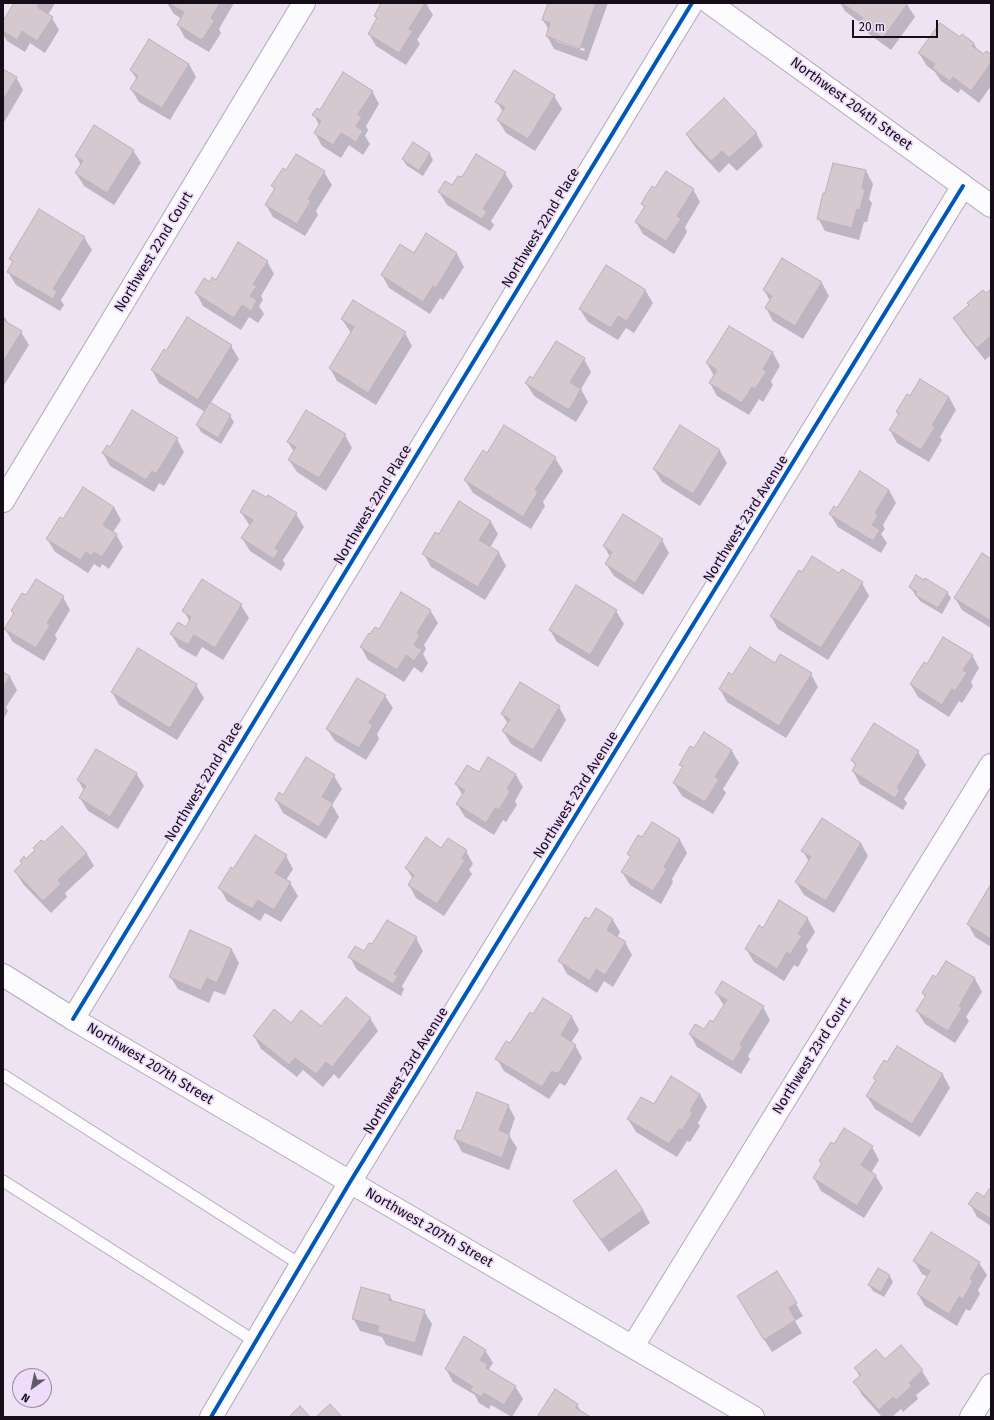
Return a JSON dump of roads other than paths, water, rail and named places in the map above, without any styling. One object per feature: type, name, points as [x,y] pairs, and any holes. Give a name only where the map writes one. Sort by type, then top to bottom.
[{"type":"street","name":"Northwest 22nd Court","points":[[3,501],[304,3]]},
{"type":"street","name":"Northwest 22nd Place","points":[[73,1019],[692,3]]},
{"type":"street","name":"Northwest 204th Street","points":[[710,3],[991,206]]},
{"type":"street","name":"Northwest 23rd Avenue","points":[[211,1417],[350,1182],[963,186]]},
{"type":"street","name":"Northwest 23rd Court","points":[[634,1346],[991,765]]},
{"type":"street","name":"Northwest 207th Street","points":[[3,975],[73,1019],[753,1417]]},
{"type":"street","points":[[971,1417],[991,1386]]},
{"type":"lane","points":[[3,1075],[301,1265]]},
{"type":"lane","points":[[3,1181],[256,1342]]}]
